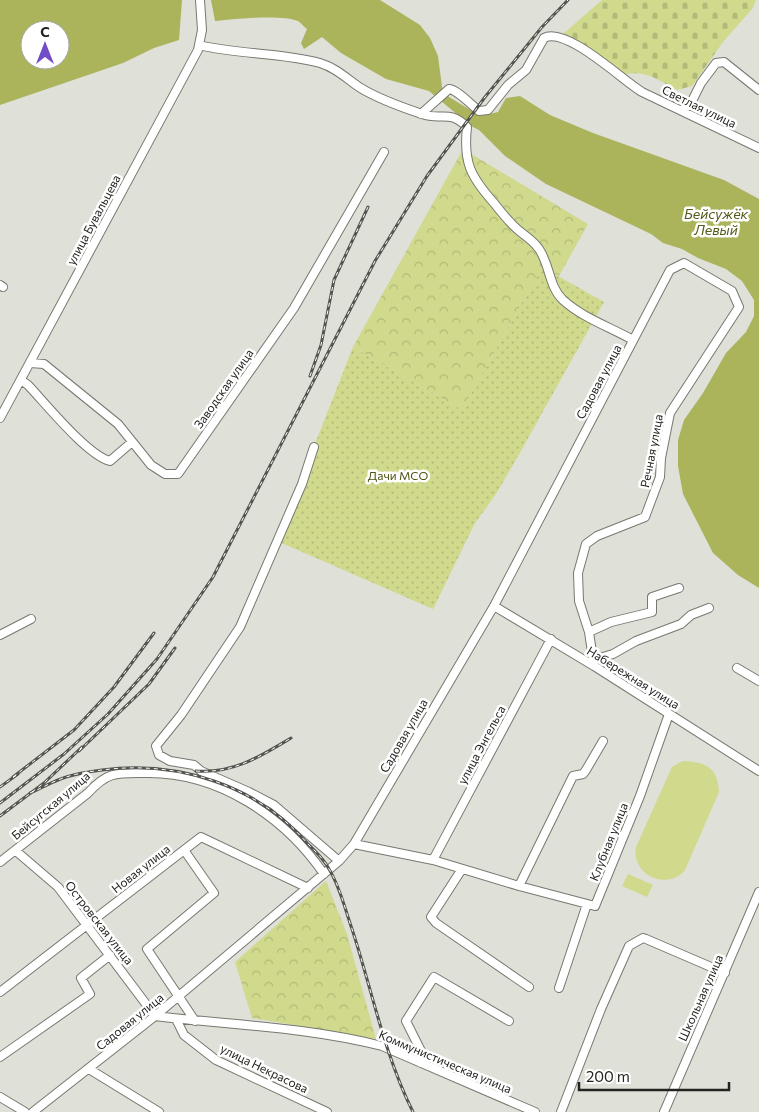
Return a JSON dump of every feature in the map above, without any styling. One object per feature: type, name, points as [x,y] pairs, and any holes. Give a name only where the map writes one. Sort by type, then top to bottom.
[{"type":"street","name":"улица Бувальцева","points":[[0,418],[2,409],[21,380],[189,67],[199,45],[202,30],[200,0]]},
{"type":"street","name":"Светлая улица","points":[[421,114],[449,89],[459,93],[479,111],[488,110],[508,86],[526,70],[544,38],[551,36],[573,42],[630,84],[654,98],[759,148]]},
{"type":"street","points":[[199,45],[220,50],[280,56],[320,63],[334,68],[358,86],[373,94],[421,114],[458,118],[467,127],[468,158],[473,177],[517,229],[531,239],[541,251],[558,295],[590,319],[633,340]]},
{"type":"street","points":[[682,110],[690,105],[701,83],[716,63],[724,62],[759,90]]},
{"type":"street","name":"Заводская улица","points":[[30,363],[44,364],[118,424],[151,465],[165,474],[178,474],[294,308],[384,152]]},
{"type":"street","name":"Садовая улица","points":[[33,1112],[178,997],[339,862],[354,844],[494,606],[670,270],[684,263],[732,291],[739,307]]},
{"type":"street","name":"Речная улица","points":[[594,663],[589,632],[579,601],[578,573],[586,544],[597,536],[645,518],[660,477],[661,458],[670,413],[739,307]]},
{"type":"street","points":[[21,380],[84,444],[101,458],[110,461],[132,442]]},
{"type":"street","points":[[314,447],[302,484],[240,627],[181,715],[156,746],[159,755],[170,761],[194,765],[201,772],[249,792],[274,806],[339,862]]},
{"type":"street","points":[[589,632],[611,622],[652,612],[652,597],[678,588]]},
{"type":"street","name":"Набережная улица","points":[[494,606],[594,663],[669,714],[759,770]]},
{"type":"street","points":[[594,663],[636,641],[681,624],[691,615],[709,608]]},
{"type":"street","points":[[0,635],[32,619]]},
{"type":"street","name":"улица Энгельса","points":[[433,860],[551,639]]},
{"type":"street","points":[[737,668],[759,681]]},
{"type":"street","name":"Клубная улица","points":[[587,904],[595,906],[640,796],[669,714]]},
{"type":"street","points":[[519,886],[573,776],[583,774],[603,742]]},
{"type":"street","name":"Бейсугская улица","points":[[0,862],[88,793],[99,780],[120,773],[178,774],[205,781],[256,807],[278,822],[300,842],[324,874]]},
{"type":"street","name":"Новая улица","points":[[0,992],[201,837],[308,888]]},
{"type":"street","points":[[354,844],[433,860],[587,904],[559,988]]},
{"type":"street","points":[[184,850],[214,894],[147,949],[195,1021]]},
{"type":"street","name":"Островская улица","points":[[16,851],[58,887],[155,1016]]},
{"type":"street","points":[[462,869],[431,917],[436,923],[529,987]]},
{"type":"street","name":"Школьная улица","points":[[664,1112],[759,892]]},
{"type":"street","points":[[561,1112],[601,1008],[629,946],[643,938],[725,973]]},
{"type":"street","points":[[0,1057],[90,994],[81,978],[110,955]]},
{"type":"street","points":[[421,1063],[423,1055],[406,1021],[434,977],[509,1021]]},
{"type":"street","name":"Коммунистическая улица","points":[[155,1016],[262,1027],[359,1040],[382,1046],[535,1112]]},
{"type":"street","name":"улица Некрасова","points":[[176,1019],[184,1035],[216,1060],[327,1112]]},
{"type":"street","points":[[89,1069],[158,1112]]},
{"type":"street","points":[[0,1096],[25,1112]]},
{"type":"green space","points":[[602,0],[756,0],[753,8],[723,42],[692,86],[677,90],[644,74],[629,73],[621,75],[588,49],[563,34]]},
{"type":"green space","points":[[463,149],[588,224],[559,276],[542,267],[462,410],[353,347]]},
{"type":"green space","name":"Дачи МСО","points":[[542,267],[604,302],[496,494],[475,523],[433,609],[277,541],[353,347],[462,410]]},
{"type":"green space","points":[[683,761],[698,763],[709,768],[716,777],[719,792],[685,870],[678,876],[661,880],[645,873],[639,866],[636,857],[636,847],[672,767]]},
{"type":"green space","points":[[628,874],[653,885],[647,897],[622,886]]},
{"type":"green space","points":[[326,881],[347,934],[376,1039],[252,1018],[235,962]]},
{"type":"water","points":[[0,0],[182,0],[179,40],[154,48],[123,63],[0,105]]},
{"type":"water","name":"Бейсужёк Левый","points":[[211,0],[380,0],[420,25],[430,38],[438,56],[442,87],[449,97],[480,116],[498,112],[506,98],[520,96],[550,115],[593,133],[724,180],[759,199],[759,588],[738,575],[713,553],[683,494],[678,466],[678,440],[684,420],[703,393],[726,353],[746,332],[754,316],[754,300],[742,281],[726,269],[698,258],[682,249],[663,243],[651,234],[546,184],[505,156],[479,130],[471,126],[429,91],[386,79],[341,53],[322,37],[304,49],[301,43],[307,29],[298,21],[270,17],[215,21]]},
{"type":"railway","points":[[0,803],[64,754],[108,714],[157,659],[213,577],[375,261],[427,176],[485,97],[542,27],[568,0]]},
{"type":"railway","points":[[310,376],[321,345],[334,280],[368,207]]},
{"type":"railway","points":[[13,777],[74,730],[114,687],[154,633]]},
{"type":"railway","points":[[79,751],[149,684],[175,648]]},
{"type":"railway","points":[[196,771],[222,770],[234,767],[258,757],[291,738]]},
{"type":"railway","points":[[0,816],[44,783],[82,747]]},
{"type":"railway","points":[[30,793],[63,778],[85,772],[130,768],[159,769],[187,773],[214,781],[240,792],[264,806],[287,823],[322,858],[336,883],[359,952],[386,1045],[413,1112]]},
{"type":"railway","points":[[0,787],[18,774]]}]
